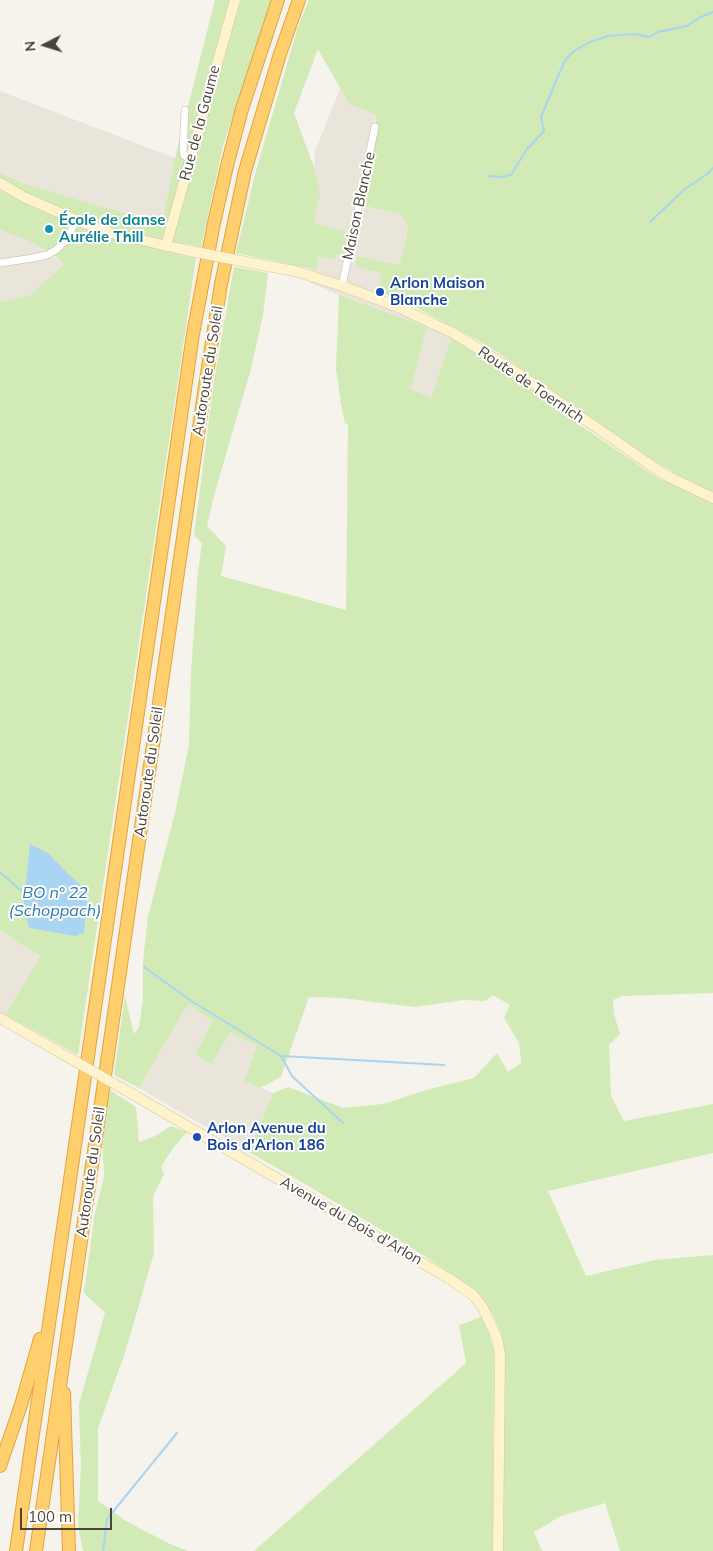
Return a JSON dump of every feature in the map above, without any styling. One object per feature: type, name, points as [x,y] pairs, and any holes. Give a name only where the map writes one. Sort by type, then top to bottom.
[{"type":"highway","name":"Autoroute du Soleil","points":[[16,1551],[184,390],[202,280],[224,175],[242,109],[278,0]]},
{"type":"highway","name":"Autoroute du Soleil","points":[[36,1551],[202,402],[221,284],[245,171],[274,71],[299,0]]},
{"type":"highway","points":[[0,1466],[19,1413],[38,1344],[50,1316]]},
{"type":"highway","points":[[62,1374],[65,1406],[69,1551]]},
{"type":"main road","name":"Rue de la Gaume","points":[[166,246],[235,0]]},
{"type":"main road","points":[[0,183],[24,197],[76,220],[111,232],[166,246]]},
{"type":"main road","name":"Route de Toernich","points":[[166,246],[295,271],[398,307],[453,333],[519,374],[623,448],[665,475],[713,498]]},
{"type":"main road","name":"Avenue du Bois d'Arlon","points":[[0,1018],[431,1268],[473,1295],[483,1308],[497,1338],[500,1355],[498,1551]]},
{"type":"street","points":[[185,110],[183,151],[184,155],[190,160]]},
{"type":"street","name":"Maison Blanche","points":[[342,286],[375,127]]},
{"type":"street","points":[[0,263],[48,255],[68,239],[76,220]]},
{"type":"shaded area","points":[[340,89],[349,104],[376,115],[361,206],[399,214],[408,227],[400,265],[357,256],[355,267],[381,273],[375,298],[453,333],[431,398],[411,389],[427,327],[309,282],[315,151]]},
{"type":"shaded area","points":[[0,91],[175,158],[162,224],[25,184],[0,173]]},
{"type":"shaded area","points":[[0,230],[25,238],[65,264],[31,295],[0,302]]},
{"type":"shaded area","points":[[0,930],[40,956],[2,1023],[0,1022]]},
{"type":"shaded area","points":[[188,1004],[213,1021],[195,1054],[212,1064],[230,1032],[257,1046],[244,1081],[273,1093],[249,1152],[139,1088]]},
{"type":"green space","points":[[215,0],[271,0],[223,146],[201,247],[183,243],[180,255],[196,258],[78,1055],[6,1015],[40,956],[0,930],[0,302],[31,295],[64,264],[55,256],[25,239],[0,230],[0,173],[25,184],[162,224],[175,158]]},
{"type":"green space","points":[[309,0],[713,0],[713,993],[622,996],[613,1000],[614,1014],[620,1034],[609,1045],[611,1096],[624,1121],[713,1104],[713,1153],[548,1191],[586,1276],[655,1260],[713,1255],[713,1551],[620,1551],[605,1503],[561,1516],[534,1532],[542,1551],[503,1551],[504,1389],[502,1335],[492,1313],[476,1291],[423,1255],[249,1152],[273,1093],[288,1087],[343,1108],[383,1104],[426,1090],[474,1078],[497,1053],[508,1072],[521,1063],[519,1043],[504,1018],[510,1005],[493,995],[485,1001],[463,1000],[415,1007],[342,998],[309,997],[281,1077],[260,1088],[244,1081],[257,1046],[230,1032],[212,1064],[195,1054],[213,1021],[188,1004],[139,1088],[114,1075],[125,996],[134,1034],[139,1027],[143,998],[143,962],[148,916],[175,813],[189,745],[191,672],[198,572],[202,543],[194,535],[214,381],[234,267],[268,273],[263,315],[251,369],[207,526],[226,546],[221,576],[346,610],[348,424],[345,423],[336,369],[339,295],[427,327],[411,389],[431,398],[453,333],[572,412],[568,417],[661,480],[673,472],[648,457],[500,354],[409,304],[377,291],[381,273],[355,267],[357,256],[400,265],[408,228],[400,214],[363,206],[374,152],[376,115],[349,104],[318,49],[294,113],[315,170],[320,194],[314,223],[351,233],[345,256],[337,254],[335,260],[319,256],[316,270],[236,253],[256,171],[297,30]]},
{"type":"green space","points":[[110,1090],[136,1107],[139,1142],[153,1137],[171,1126],[187,1132],[173,1148],[161,1167],[164,1174],[153,1196],[154,1253],[125,1353],[98,1428],[98,1501],[126,1521],[168,1543],[188,1551],[83,1551],[78,1526],[81,1466],[79,1404],[105,1313],[84,1293],[94,1218],[104,1176],[102,1135]]},
{"type":"green space","points":[[484,1316],[494,1351],[493,1551],[254,1551],[466,1363],[459,1325]]},
{"type":"water","name":"BO n° 22 (Schoppach)","points":[[30,844],[49,854],[88,891],[84,932],[76,936],[30,928],[23,911]]},
{"type":"waterway","points":[[489,176],[502,177],[511,175],[527,149],[544,131],[541,117],[565,60],[574,51],[590,42],[608,36],[636,34],[649,37],[658,32],[687,26],[713,12]]},
{"type":"waterway","points":[[650,222],[685,189],[713,168]]},
{"type":"waterway","points":[[0,872],[19,889],[26,892]]},
{"type":"waterway","points":[[144,967],[190,1000],[281,1056],[292,1076],[343,1123]]},
{"type":"waterway","points":[[282,1056],[444,1065]]},
{"type":"waterway","points":[[103,1551],[107,1519],[177,1433]]},
{"type":"place","name":"École de danse Aurélie Thill","points":[[49,229]]},
{"type":"place","name":"Arlon Maison Blanche","points":[[380,292]]},
{"type":"place","name":"Arlon Avenue du Bois d'Arlon 186","points":[[197,1137]]}]
